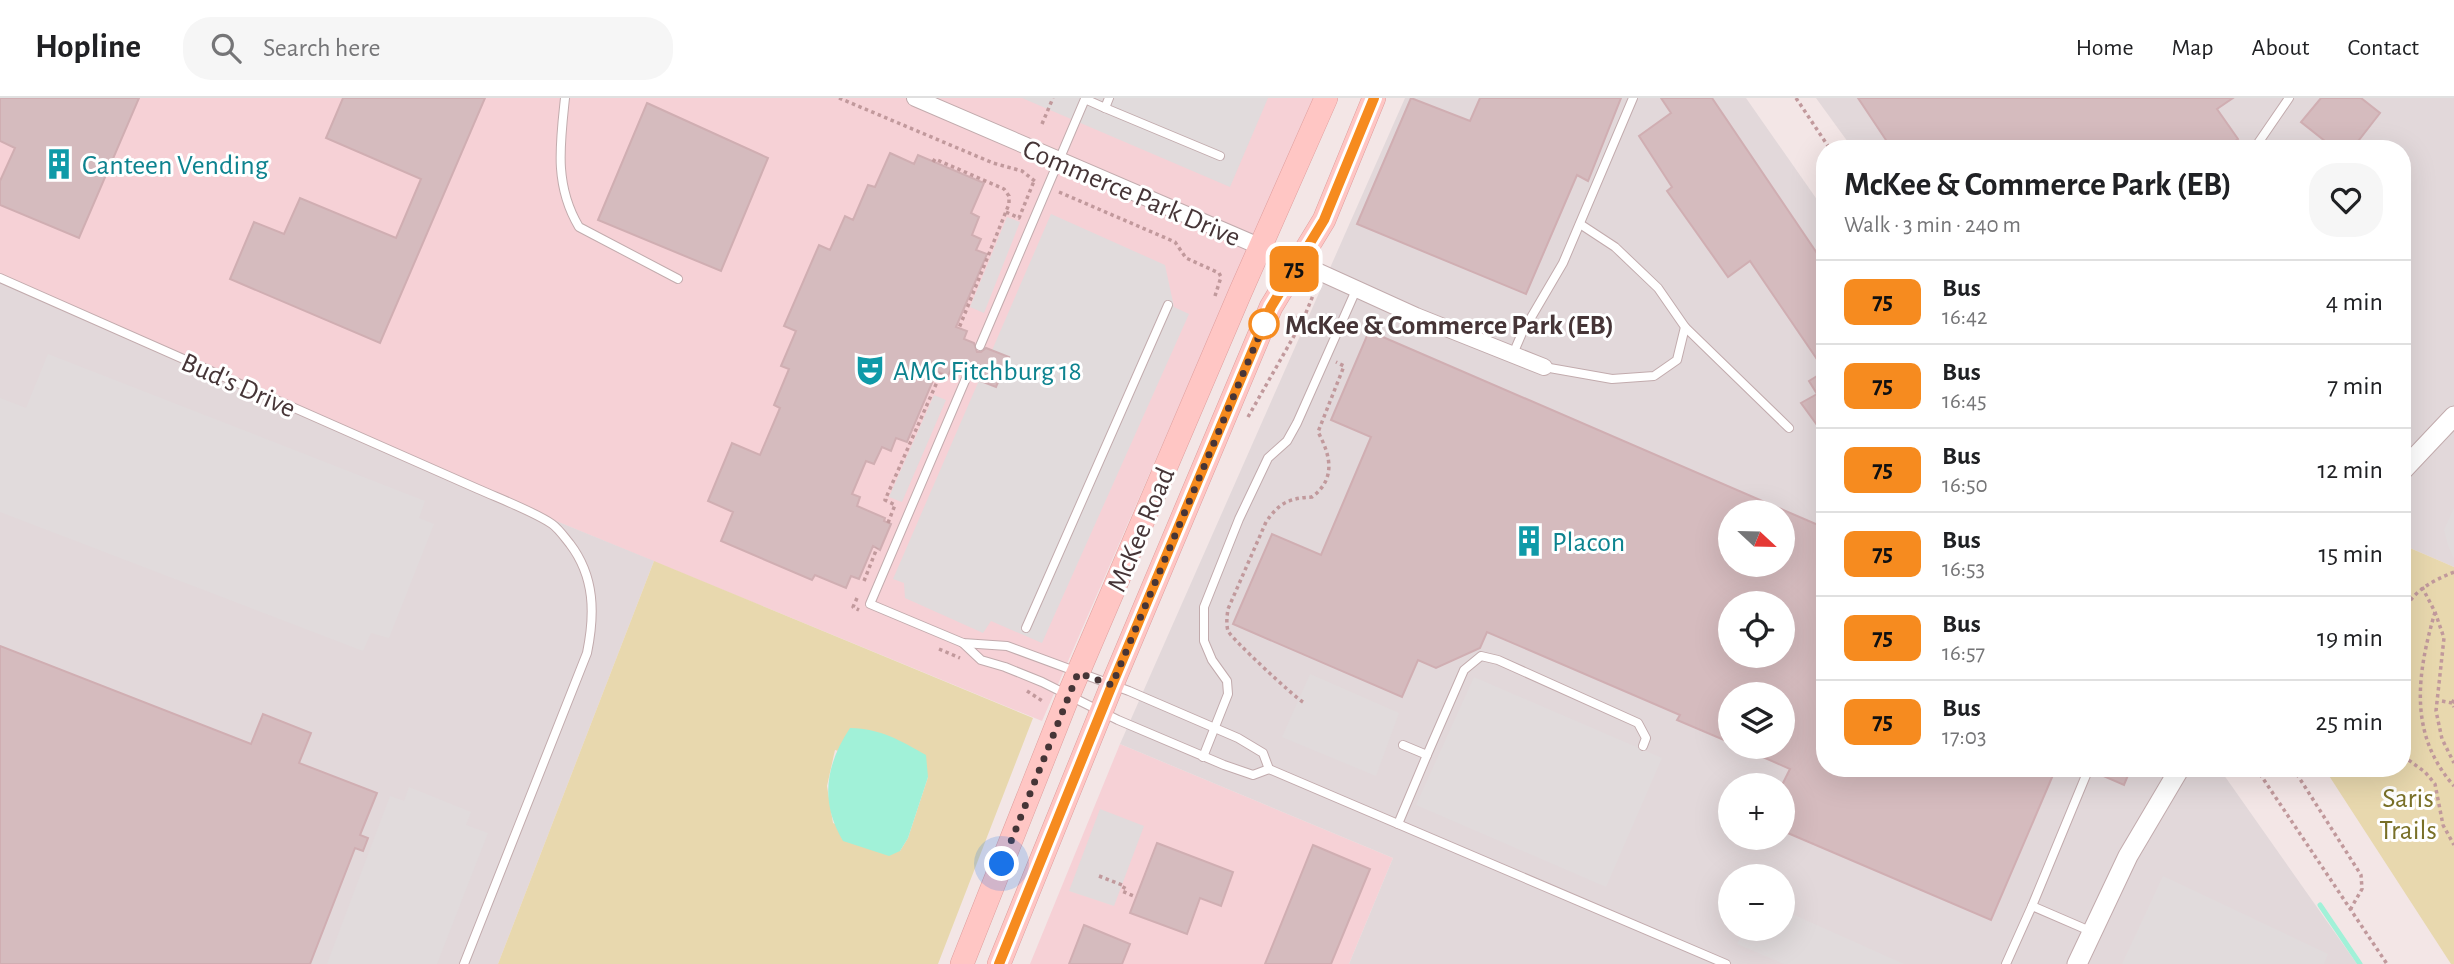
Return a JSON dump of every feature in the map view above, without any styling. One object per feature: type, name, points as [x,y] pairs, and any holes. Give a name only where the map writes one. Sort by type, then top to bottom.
[{"type":"main road","name":"McKee Road","points":[[962,964],[1074,684],[1326,98]]},
{"type":"main road","name":"McKee Road","points":[[999,964],[1112,685],[1271,307],[1324,220],[1374,98]]},
{"type":"street","name":"Commerce Park Drive","points":[[915,98],[1298,262],[1356,290],[1544,367]]},
{"type":"street","points":[[2411,461],[2454,415]]},
{"type":"street","points":[[2077,964],[2128,856],[2175,777]]},
{"type":"lane","points":[[565,98],[559,148],[563,190],[579,227],[678,279]]},
{"type":"lane","points":[[1105,108],[1109,98]]},
{"type":"lane","points":[[1513,354],[1563,263],[1633,98]]},
{"type":"lane","points":[[2260,140],[2289,98]]},
{"type":"lane","points":[[980,346],[1084,99],[1220,156]]},
{"type":"lane","points":[[1580,224],[1615,247],[1658,288],[1685,327],[1788,428]]},
{"type":"lane","name":"Bud's Drive","points":[[0,278],[552,524],[577,554],[588,576],[592,616],[587,653],[464,964]]},
{"type":"lane","points":[[1203,757],[1228,694],[1227,681],[1212,660],[1204,641],[1204,607],[1261,471],[1268,458],[1287,441],[1356,290]]},
{"type":"lane","points":[[1026,628],[1168,304]]},
{"type":"lane","points":[[1544,367],[1612,380],[1654,376],[1677,360],[1685,327]]},
{"type":"lane","points":[[967,376],[870,604],[963,643],[1007,646],[1074,684],[1102,711],[1203,757],[1253,775],[1269,769],[1727,964]]},
{"type":"lane","points":[[963,643],[981,660],[1005,667],[1074,684],[1112,685],[1216,729],[1263,753],[1269,769]]},
{"type":"lane","points":[[1398,824],[1464,670],[1481,656],[1498,660],[1639,723],[1646,738],[1643,746]]},
{"type":"lane","points":[[1403,745],[1427,755]]},
{"type":"lane","points":[[2006,964],[2085,777]]},
{"type":"lane","points":[[2032,906],[2092,932]]},
{"type":"path","points":[[839,98],[993,163],[1022,171],[1034,181],[1175,242],[1186,258],[1219,273],[1221,277],[1217,291]]},
{"type":"path","points":[[1042,124],[1053,98]]},
{"type":"path","points":[[1796,98],[1824,140]]},
{"type":"path","points":[[933,162],[935,159],[1004,189],[1009,196],[1006,212],[959,328]]},
{"type":"path","points":[[1006,212],[1018,218],[1034,181]]},
{"type":"path","points":[[1288,314],[1301,323],[1316,289]]},
{"type":"path","points":[[1303,702],[1277,682],[1267,668],[1237,642],[1229,632],[1227,621],[1234,597],[1273,511],[1290,499],[1312,498],[1327,481],[1328,455],[1318,432],[1344,366],[1327,358]]},
{"type":"path","points":[[888,523],[895,505],[885,499],[941,373]]},
{"type":"path","points":[[2411,599],[2422,587],[2454,573]]},
{"type":"path","points":[[2422,587],[2444,638],[2436,711],[2442,739],[2454,763]]},
{"type":"path","points":[[2435,612],[2423,652],[2423,731],[2438,767],[2454,786]]},
{"type":"path","points":[[2442,701],[2453,703]]},
{"type":"path","points":[[2411,762],[2435,784],[2443,825],[2454,845]]},
{"type":"path","points":[[2262,777],[2387,964]]},
{"type":"path","points":[[2299,777],[2361,875],[2362,889],[2350,909]]},
{"type":"path","points":[[1099,876],[1125,886],[1122,891],[1136,897]]},
{"type":"shaded area","points":[[0,98],[1313,98],[1042,721],[478,489],[0,278]]},
{"type":"shaded area","points":[[1022,98],[1268,98],[1230,187]]},
{"type":"shaded area","points":[[1405,98],[1746,98],[1816,198],[1816,777],[2225,777],[2357,964],[1349,964],[1393,858],[1120,744]]},
{"type":"shaded area","points":[[1816,98],[2454,98],[2454,567],[2411,548],[2411,140],[1846,140]]},
{"type":"shaded area","points":[[1051,214],[1165,265],[1174,307],[1189,314],[1042,643],[991,621],[983,633],[905,598],[904,583],[893,579]]},
{"type":"shaded area","points":[[1007,217],[1020,222],[984,313],[970,307]]},
{"type":"shaded area","points":[[0,278],[478,489],[654,561],[498,964],[0,964]]},
{"type":"shaded area","points":[[48,354],[425,501],[419,518],[434,524],[389,638],[371,633],[363,651],[0,512],[0,398],[26,408]]},
{"type":"shaded area","points":[[934,395],[946,400],[902,502],[889,497]]},
{"type":"shaded area","points":[[2454,508],[2454,559],[2444,530]]},
{"type":"shaded area","points":[[1310,674],[1399,713],[1376,776],[1282,737]]},
{"type":"shaded area","points":[[1474,677],[1662,758],[1606,887],[1416,805]]},
{"type":"shaded area","points":[[850,728],[881,733],[926,755],[928,777],[908,838],[900,851],[889,856],[843,841],[831,812],[828,784],[831,770],[835,756]]},
{"type":"shaded area","points":[[1120,744],[1393,858],[1349,964],[1030,964]]},
{"type":"shaded area","points":[[409,787],[471,812],[466,825],[488,833],[437,964],[327,964],[390,796],[404,801]]},
{"type":"shaded area","points":[[1100,809],[1144,826],[1114,906],[1069,891]]},
{"type":"shaded area","points":[[2163,876],[2328,954],[2324,964],[2122,964]]},
{"type":"shaded area","points":[[1795,915],[1904,964],[1784,964],[1737,944],[1738,941],[1795,941]]},
{"type":"green space","name":"Saris Trails","points":[[2411,548],[2454,567],[2454,964],[2451,964],[2330,777],[2411,777]]},
{"type":"green space","points":[[654,561],[1033,718],[938,964],[498,964]],"holes":[[[835,750],[928,777],[908,838],[900,851],[833,823],[827,786]]]},
{"type":"building","name":"Canteen Vending","points":[[0,98],[139,98],[79,238],[0,205],[0,181],[15,148],[0,141]]},
{"type":"building","points":[[343,98],[485,98],[380,343],[230,279],[254,222],[284,234],[300,198],[396,238],[421,179],[326,138]]},
{"type":"building","points":[[1411,98],[1470,121],[1480,98],[1621,98],[1588,181],[1577,175],[1526,294],[1357,224]]},
{"type":"building","points":[[1661,98],[1712,98],[1816,252],[1816,358],[1750,261],[1728,277],[1667,191],[1672,187],[1639,136],[1671,113]]},
{"type":"building","points":[[1858,98],[2233,98],[2217,109],[2238,139],[2237,140],[1886,140]]},
{"type":"building","points":[[2321,98],[2361,98],[2380,113],[2359,140],[2324,140],[2301,122]]},
{"type":"building","points":[[647,103],[768,158],[721,271],[598,220]]},
{"type":"building","name":"AMC Fitchburg 18","points":[[890,153],[914,164],[918,155],[984,183],[971,213],[979,217],[972,235],[981,239],[976,250],[987,254],[956,327],[967,331],[964,339],[974,343],[977,352],[986,348],[1009,357],[996,387],[973,378],[973,373],[969,370],[961,373],[951,369],[948,376],[937,371],[907,442],[896,438],[891,451],[882,447],[874,464],[866,461],[852,494],[860,497],[857,506],[885,518],[884,521],[891,524],[880,550],[873,546],[859,579],[851,576],[846,588],[815,575],[812,580],[721,541],[733,512],[708,501],[732,443],[760,455],[780,408],[774,405],[789,369],[781,366],[796,331],[784,326],[819,245],[830,250],[845,216],[853,220],[868,185],[875,187]]},
{"type":"building","name":"Placon","points":[[1369,331],[1760,500],[1718,500],[1718,578],[1796,578],[1796,515],[1816,524],[1816,777],[2052,777],[1991,920],[1795,836],[1795,773],[1788,773],[1790,769],[1767,759],[1795,759],[1795,682],[1718,682],[1718,737],[1677,720],[1680,715],[1487,632],[1480,648],[1436,668],[1418,660],[1402,697],[1233,624],[1272,534],[1321,555],[1371,437],[1331,420]]},
{"type":"building","points":[[1816,377],[1816,392],[1809,381]]},
{"type":"building","points":[[1816,395],[1816,424],[1801,403]]},
{"type":"building","points":[[0,646],[251,744],[263,714],[311,733],[299,763],[377,793],[360,835],[368,838],[363,851],[355,848],[310,964],[0,964]]},
{"type":"building","points":[[2106,777],[2127,777],[2124,785]]},
{"type":"building","points":[[1157,843],[1233,872],[1221,906],[1200,898],[1187,934],[1130,913]]},
{"type":"building","points":[[1313,845],[1370,869],[1331,964],[1265,964]]},
{"type":"building","points":[[1084,925],[1130,944],[1122,964],[1069,964]]},
{"type":"waterway","points":[[2320,905],[2360,964]]},
{"type":"bus line","name":"75","points":[[999,964],[1112,685],[1271,307],[1324,220],[1374,98]]},
{"type":"place","name":"Canteen Vending","points":[[59,164]]},
{"type":"place","name":"McKee & Commerce Park (EB)","points":[[1264,324]]},
{"type":"place","name":"AMC Fitchburg 18","points":[[870,370]]},
{"type":"place","name":"Placon","points":[[1529,541]]},
{"type":"route","points":[[1002,864],[1078,673],[1112,685],[1264,324]]}]
